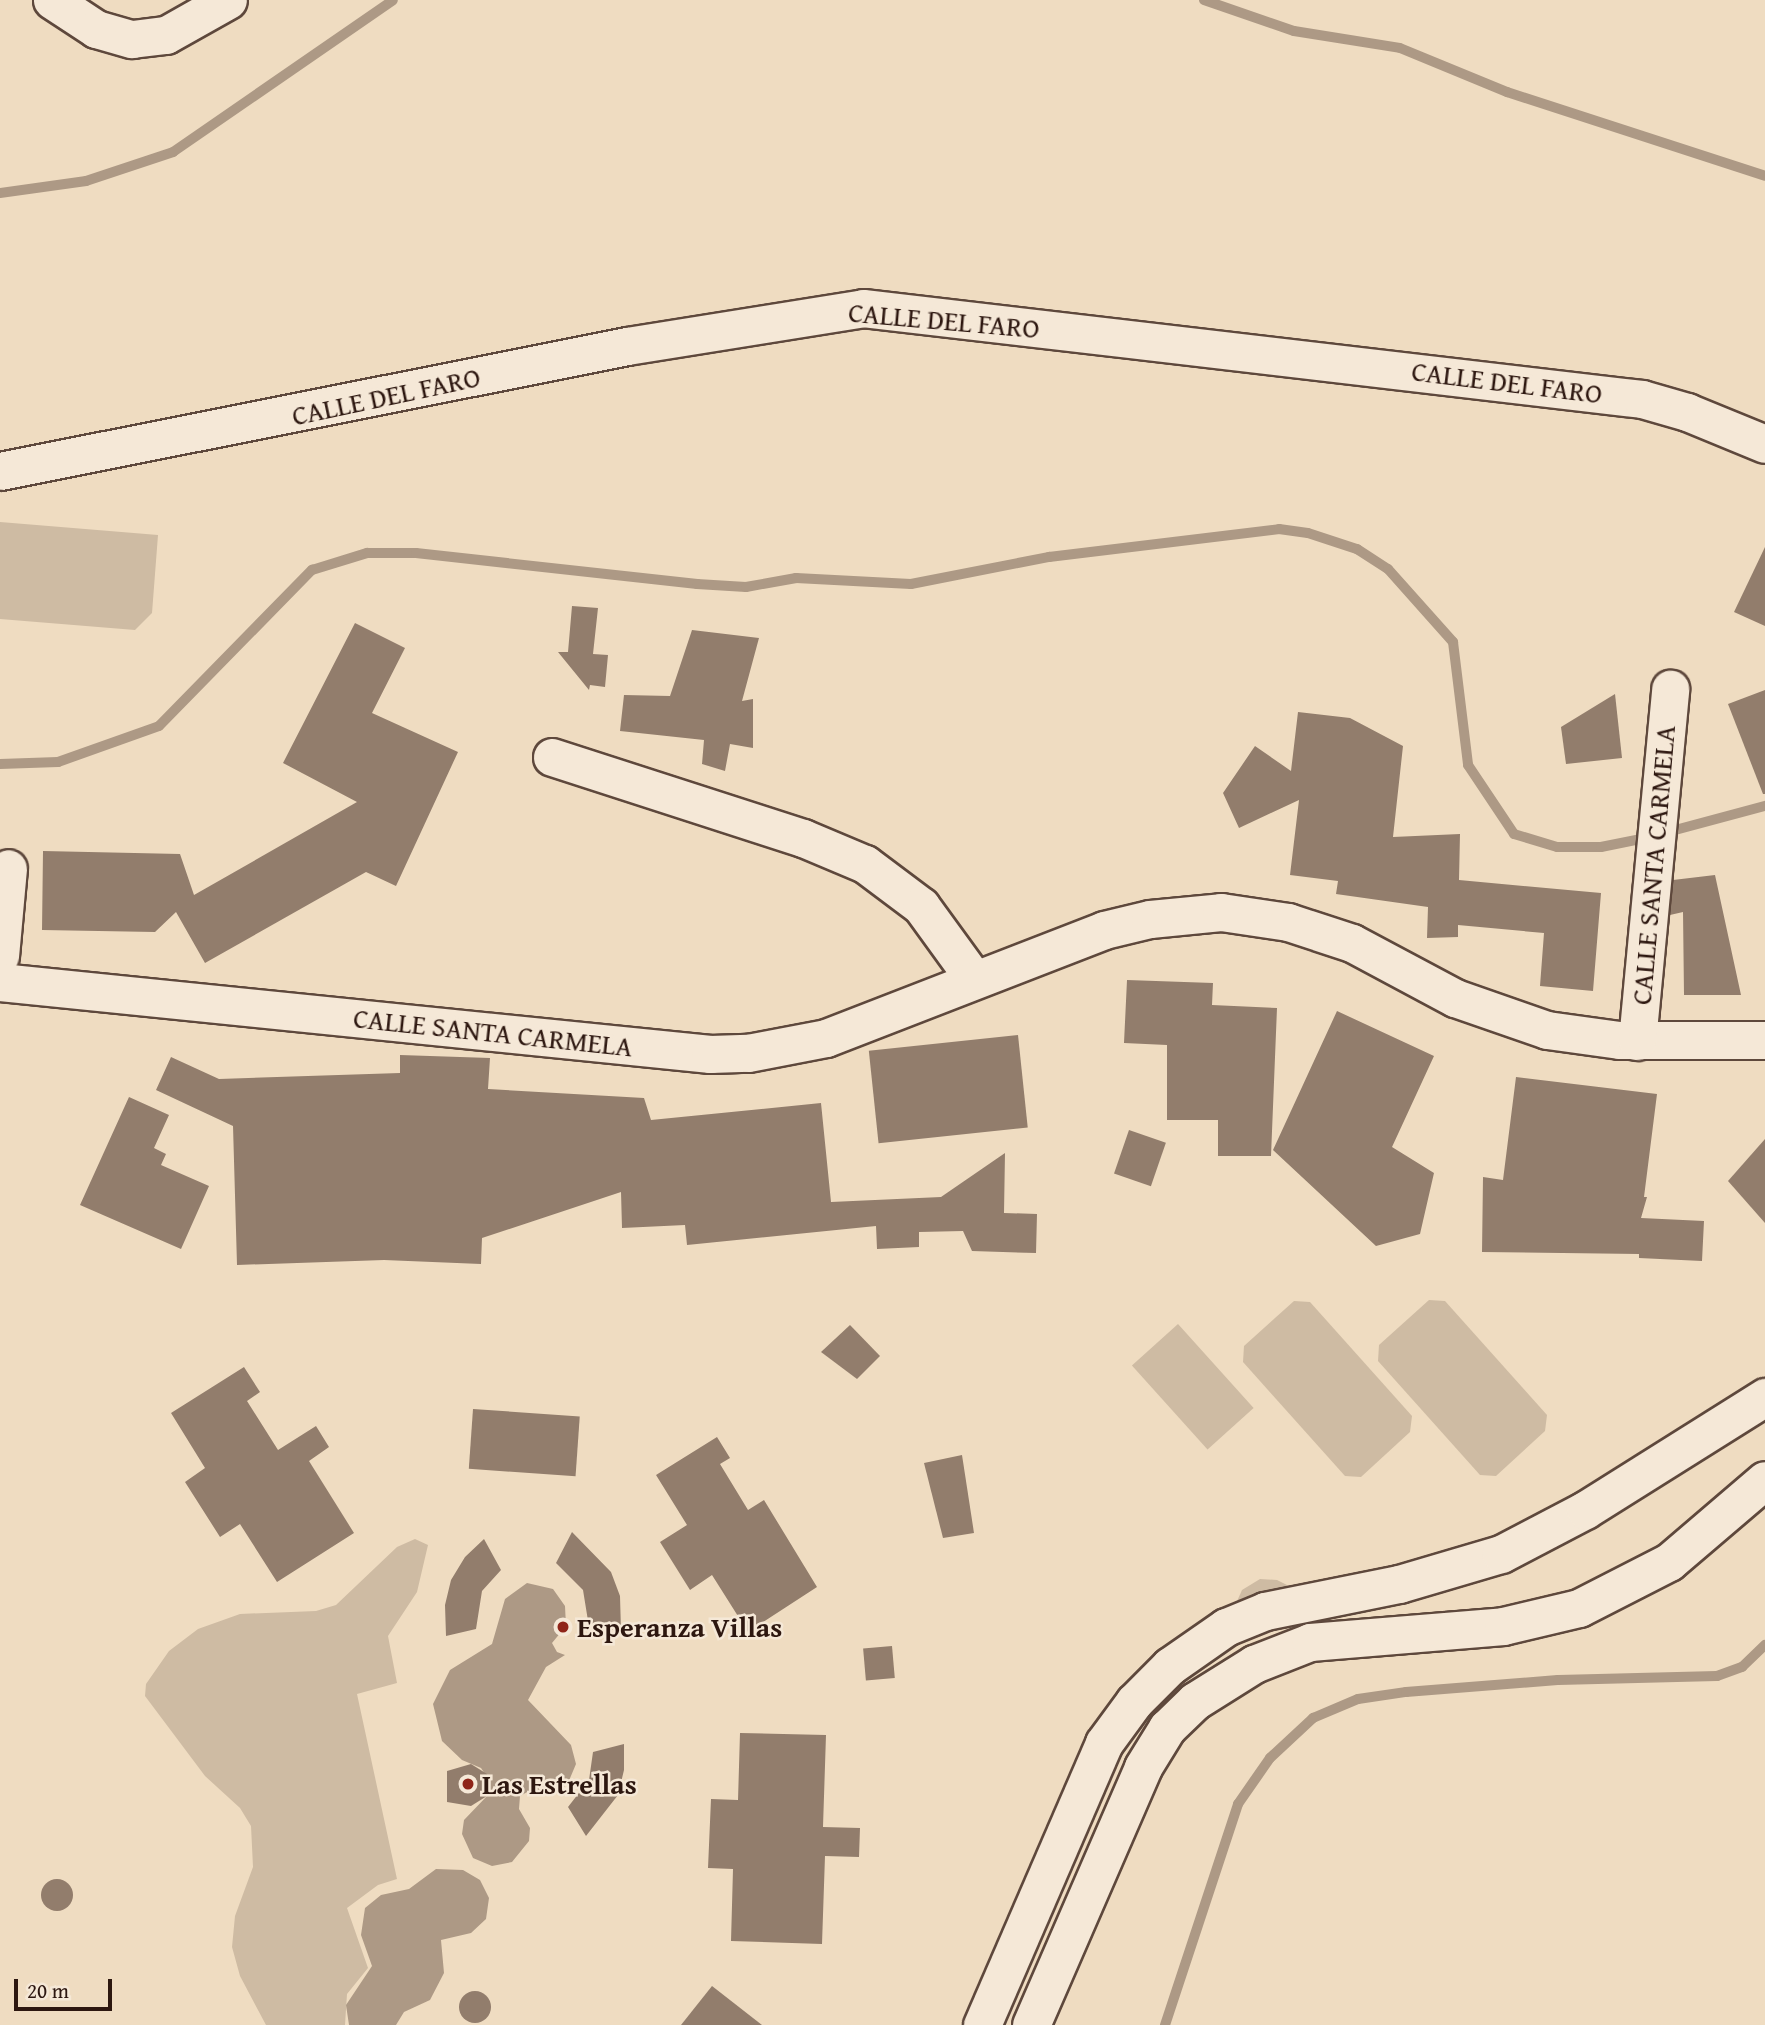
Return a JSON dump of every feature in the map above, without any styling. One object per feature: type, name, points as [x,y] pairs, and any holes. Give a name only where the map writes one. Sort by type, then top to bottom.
[{"type":"street","points":[[52,0],[96,29],[132,39],[166,35],[228,0]]},
{"type":"street","name":"CALLE DEL FARO","points":[[0,471],[627,346],[863,308],[1642,399],[1687,412],[1765,444]]},
{"type":"street","name":"CALLE SANTA CARMELA","points":[[1637,1041],[1670,689]]},
{"type":"street","points":[[552,757],[803,838],[864,863],[920,906],[974,979]]},
{"type":"street","points":[[0,956],[8,868]]},
{"type":"street","name":"CALLE SANTA CARMELA","points":[[0,982],[710,1054],[802,1046],[1061,944],[1150,919],[1221,912],[1257,916],[1352,943],[1496,1015],[1572,1035],[1637,1041],[1765,1040]]},
{"type":"street","points":[[982,2025],[1092,1768],[1120,1720],[1170,1666],[1226,1627],[1299,1601],[1399,1584],[1501,1555],[1585,1510],[1765,1397]]},
{"type":"street","points":[[1031,2025],[1092,1884],[1159,1740],[1195,1701],[1231,1676],[1310,1642],[1503,1626],[1579,1608],[1669,1562],[1765,1480]]},
{"type":"street","points":[[1050,1866],[1092,1884]]},
{"type":"shaded area","points":[[0,522],[158,535],[152,613],[135,630],[0,619]]},
{"type":"shaded area","points":[[1429,1300],[1445,1301],[1547,1415],[1545,1431],[1496,1476],[1480,1475],[1378,1361],[1379,1345]]},
{"type":"shaded area","points":[[1294,1301],[1310,1302],[1412,1416],[1410,1432],[1361,1477],[1345,1476],[1243,1362],[1244,1346]]},
{"type":"shaded area","points":[[1178,1324],[1254,1408],[1208,1449],[1132,1365]]},
{"type":"shaded area","points":[[415,1539],[428,1545],[417,1592],[388,1636],[397,1683],[357,1694],[397,1879],[378,1885],[347,1908],[368,1968],[347,1994],[345,2025],[266,2025],[240,1976],[232,1947],[235,1916],[253,1867],[251,1826],[240,1808],[205,1776],[145,1696],[146,1684],[169,1651],[198,1629],[240,1614],[316,1611],[336,1605],[397,1547]]},
{"type":"shaded area","points":[[1260,1579],[1277,1580],[1291,1587],[1234,1608],[1242,1590]]},
{"type":"shaded area","points":[[527,1583],[553,1589],[565,1606],[566,1626],[552,1643],[557,1652],[565,1655],[546,1667],[528,1700],[571,1745],[576,1764],[568,1783],[558,1793],[540,1796],[529,1791],[520,1796],[519,1809],[530,1828],[529,1841],[512,1862],[492,1866],[473,1858],[462,1834],[464,1820],[487,1796],[489,1780],[481,1768],[462,1760],[442,1741],[433,1704],[450,1670],[492,1644],[505,1599]]},
{"type":"shaded area","points":[[436,1869],[463,1870],[480,1880],[489,1898],[486,1919],[471,1933],[441,1940],[444,1973],[430,2000],[404,2012],[396,2025],[349,2025],[346,2005],[372,1966],[361,1935],[365,1908],[381,1895],[409,1889]]},
{"type":"building","points":[[1765,547],[1765,626],[1734,612]]},
{"type":"building","points":[[572,606],[598,608],[593,654],[608,655],[605,687],[590,685],[589,690],[558,652],[568,652]]},
{"type":"building","points":[[355,623],[405,648],[372,713],[458,752],[396,886],[366,872],[205,963],[176,912],[155,932],[42,930],[43,851],[180,854],[194,895],[357,802],[283,763]]},
{"type":"building","points":[[692,630],[759,638],[742,701],[753,699],[753,748],[730,744],[725,771],[702,764],[704,740],[620,731],[624,695],[670,696]]},
{"type":"building","points":[[1765,690],[1765,794],[1763,794],[1728,704]]},
{"type":"building","points":[[1615,694],[1622,758],[1566,764],[1561,727]]},
{"type":"building","points":[[1298,712],[1350,718],[1403,746],[1393,837],[1460,834],[1459,880],[1601,893],[1593,991],[1540,986],[1544,933],[1458,925],[1458,937],[1427,938],[1428,907],[1336,894],[1338,881],[1290,875],[1299,800],[1239,828],[1223,793],[1255,746],[1291,771]]},
{"type":"building","points":[[1715,875],[1741,995],[1684,995],[1683,912],[1670,915],[1673,880]]},
{"type":"building","points":[[1127,980],[1213,983],[1212,1005],[1277,1008],[1271,1156],[1218,1156],[1218,1120],[1167,1120],[1167,1045],[1124,1043]]},
{"type":"building","points":[[1337,1011],[1434,1056],[1392,1147],[1434,1173],[1420,1234],[1376,1246],[1273,1150]]},
{"type":"building","points":[[1018,1035],[1028,1127],[879,1143],[869,1051]]},
{"type":"building","points":[[400,1055],[490,1058],[488,1089],[644,1098],[651,1120],[821,1103],[831,1202],[941,1197],[1005,1153],[1004,1213],[1037,1214],[1036,1253],[972,1251],[963,1231],[919,1232],[919,1247],[877,1249],[876,1226],[687,1245],[685,1225],[622,1228],[621,1192],[482,1238],[481,1264],[384,1260],[237,1265],[233,1126],[156,1090],[171,1057],[219,1079],[400,1073]]},
{"type":"building","points":[[1516,1077],[1657,1094],[1644,1197],[1647,1197],[1641,1218],[1704,1221],[1702,1261],[1639,1258],[1639,1254],[1482,1252],[1483,1177],[1503,1180]]},
{"type":"building","points":[[129,1097],[169,1115],[154,1148],[166,1154],[161,1165],[209,1186],[181,1249],[80,1205]]},
{"type":"building","points":[[1129,1130],[1166,1143],[1151,1186],[1114,1173]]},
{"type":"building","points":[[1765,1139],[1765,1223],[1728,1181]]},
{"type":"building","points":[[850,1325],[880,1356],[857,1379],[821,1352]]},
{"type":"building","points":[[244,1367],[260,1392],[247,1401],[278,1450],[316,1426],[329,1447],[309,1461],[354,1533],[277,1582],[240,1524],[220,1537],[185,1482],[205,1468],[171,1413]]},
{"type":"building","points":[[473,1409],[580,1416],[576,1476],[469,1469]]},
{"type":"building","points":[[717,1437],[730,1458],[720,1464],[748,1510],[764,1500],[817,1587],[748,1632],[712,1575],[690,1590],[660,1542],[687,1525],[656,1475]]},
{"type":"building","points":[[962,1455],[974,1533],[943,1538],[924,1463]]},
{"type":"building","points":[[572,1532],[611,1572],[620,1596],[621,1631],[589,1627],[583,1590],[556,1563]]},
{"type":"building","points":[[484,1539],[501,1570],[482,1591],[476,1629],[446,1636],[445,1605],[451,1580],[465,1557]]},
{"type":"building","points":[[892,1646],[895,1678],[866,1680],[863,1649]]},
{"type":"building","points":[[740,1733],[826,1735],[823,1827],[860,1828],[859,1857],[825,1856],[822,1944],[731,1941],[733,1869],[708,1868],[711,1799],[738,1800]]},
{"type":"building","points":[[624,1744],[624,1770],[618,1795],[586,1836],[568,1807],[589,1780],[593,1752]]},
{"type":"building","name":"Las Estrellas","points":[[471,1764],[487,1774],[487,1796],[471,1806],[447,1802],[447,1771]]},
{"type":"building","points":[[57,1879],[68,1884],[73,1895],[68,1906],[57,1911],[46,1906],[41,1895],[46,1884]]},
{"type":"building","points":[[712,1986],[762,2025],[681,2025]]},
{"type":"building","points":[[475,1991],[486,1996],[491,2007],[486,2018],[475,2023],[464,2018],[459,2007],[464,1996]]},
{"type":"waterway","points":[[0,193],[86,181],[173,152],[393,0]]},
{"type":"waterway","points":[[1204,0],[1294,31],[1400,48],[1507,92],[1765,176]]},
{"type":"waterway","points":[[0,764],[58,762],[159,726],[312,570],[367,553],[416,553],[746,587],[796,578],[911,584],[1049,557],[1279,529],[1308,533],[1357,549],[1388,569],[1453,642],[1468,765],[1514,834],[1557,847],[1601,847],[1650,837]]},
{"type":"waterway","points":[[1664,833],[1765,806]]},
{"type":"waterway","points":[[1165,2025],[1238,1804],[1270,1758],[1313,1718],[1358,1699],[1406,1692],[1558,1680],[1717,1676],[1742,1667],[1765,1645]]},
{"type":"place","name":"Esperanza Villas","points":[[563,1627]]},
{"type":"place","name":"Las Estrellas","points":[[468,1784]]}]
